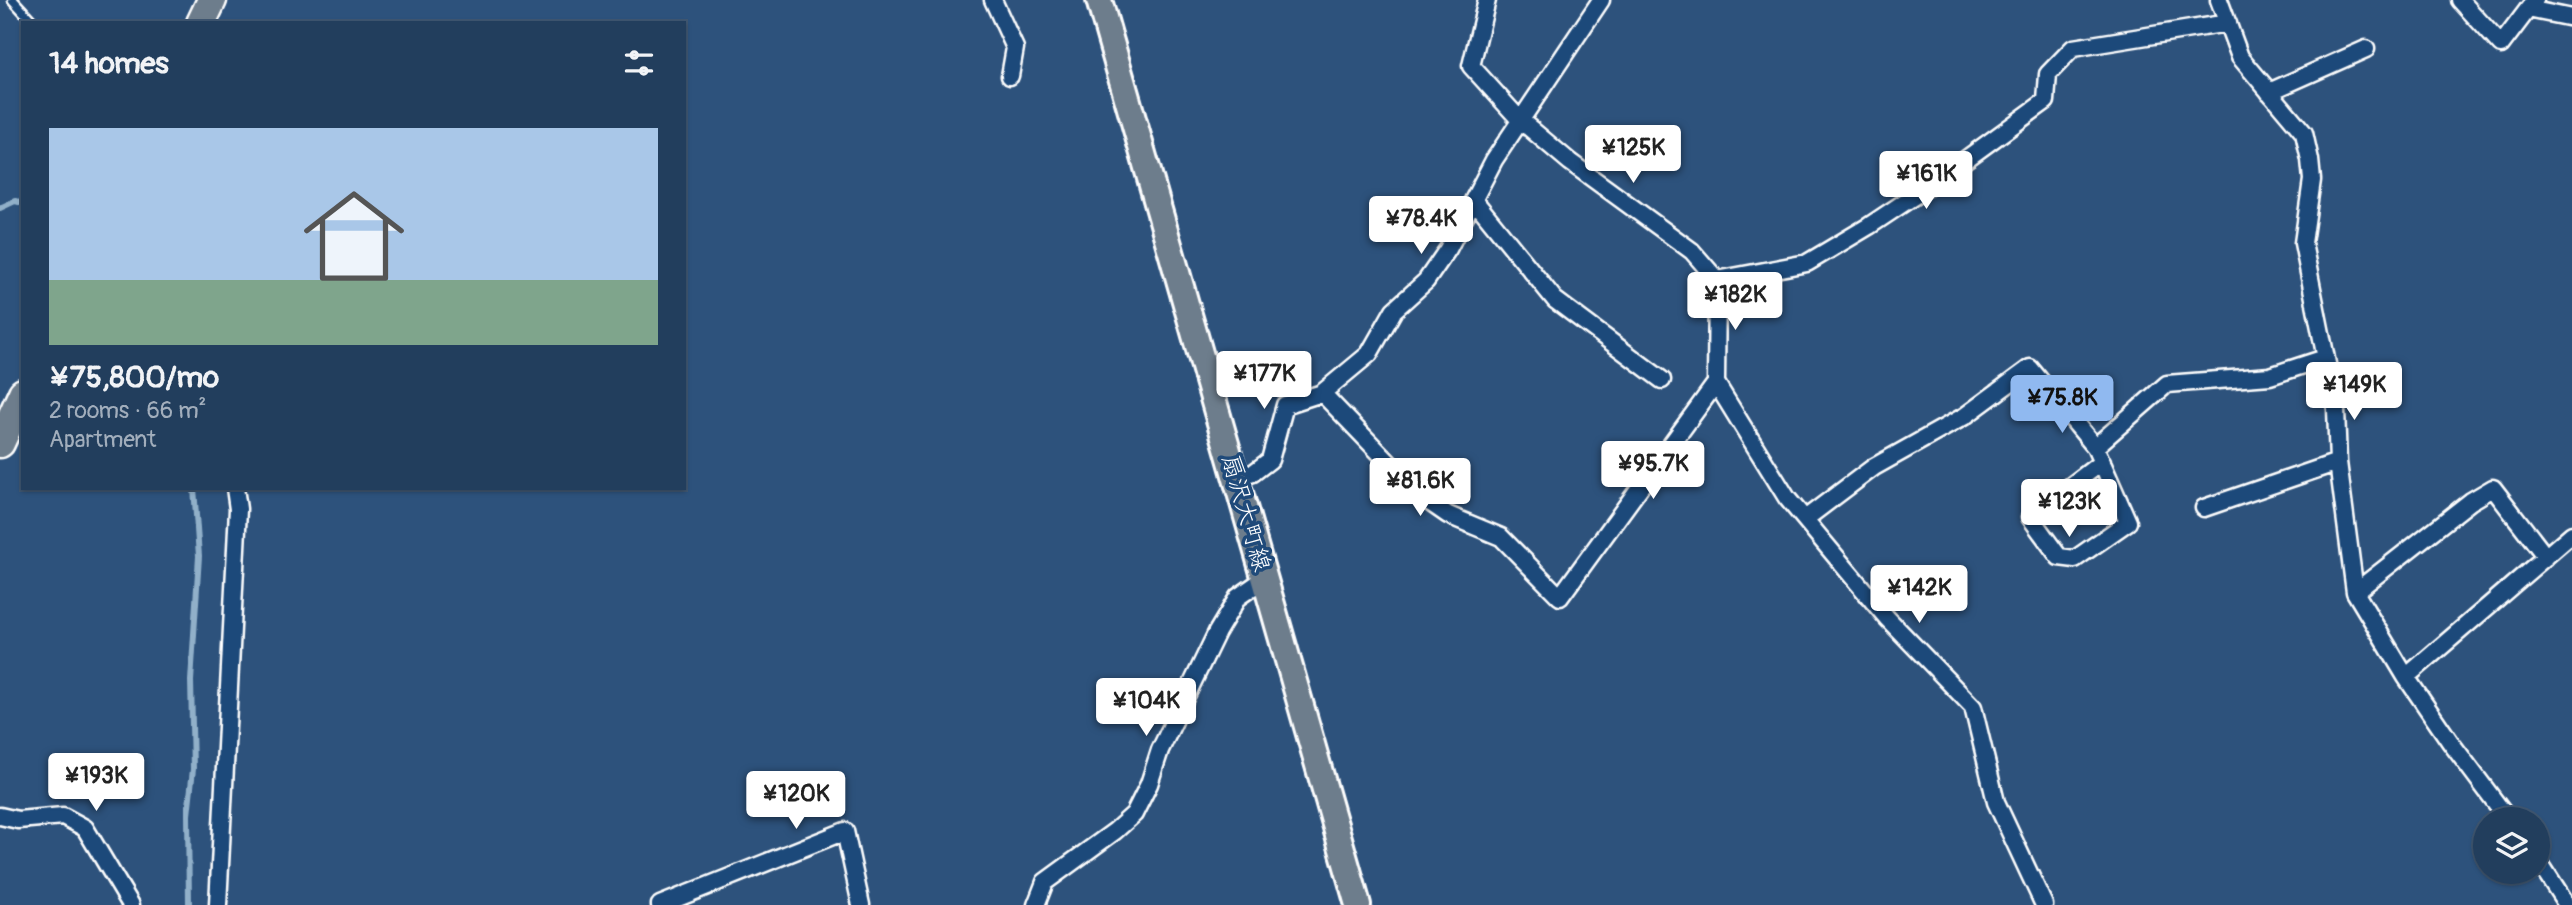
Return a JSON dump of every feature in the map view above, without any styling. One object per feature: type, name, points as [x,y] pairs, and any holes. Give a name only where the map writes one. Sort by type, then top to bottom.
[{"type":"highway","points":[[202,21],[212,0]]},
{"type":"highway","points":[[0,443],[21,397]]},
{"type":"main road","name":"扇沢大町線","points":[[1099,0],[1358,905]]},
{"type":"street","points":[[993,0],[1015,48],[1010,76]]},
{"type":"street","points":[[1487,0],[1471,66],[1520,120],[1570,162],[1692,251],[1717,281],[1716,383],[1787,498],[1887,618],[1973,707],[1996,802],[2044,905]]},
{"type":"street","points":[[1236,480],[1253,473],[1270,460],[1285,405],[1322,393],[1369,354],[1394,310],[1426,281],[1448,249],[1494,160],[1601,0]]},
{"type":"street","points":[[2460,0],[2501,45],[2532,4],[2572,18]]},
{"type":"street","points":[[2221,1],[2240,57],[2304,134],[2310,160],[2312,180],[2304,243],[2336,408],[2338,462],[2355,592],[2406,677],[2499,807]]},
{"type":"street","points":[[1717,281],[1807,263],[1870,226],[2046,102],[2048,74],[2073,48],[2228,23]]},
{"type":"street","points":[[2269,92],[2365,49]]},
{"type":"street","points":[[1474,200],[1555,300],[1662,380]]},
{"type":"street","points":[[1805,519],[1874,467],[1965,416],[2030,368],[2098,455],[2128,523],[2075,559],[2059,557],[2030,517],[2098,455],[2167,384],[2270,376],[2325,358]]},
{"type":"street","points":[[1322,393],[1422,496],[1448,515],[1501,537],[1560,597],[1716,383]]},
{"type":"street","points":[[2204,508],[2338,462]]},
{"type":"street","points":[[2355,592],[2471,501],[2493,488],[2546,556]]},
{"type":"street","points":[[218,905],[239,509],[235,490]]},
{"type":"street","points":[[2406,677],[2572,534]]},
{"type":"street","points":[[1036,905],[1045,882],[1134,814],[1149,784],[1160,750],[1216,632],[1238,597],[1264,579]]},
{"type":"street","points":[[0,816],[18,820],[63,816],[85,828],[131,905]]},
{"type":"street","points":[[660,905],[845,831],[861,905]]},
{"type":"street","points":[[2550,872],[2564,886],[2567,905]]},
{"type":"lane","points":[[13,0],[32,21]]},
{"type":"waterway","points":[[0,208],[15,201],[21,202]]},
{"type":"waterway","points":[[189,905],[188,815],[193,769],[191,681],[199,556],[194,490]]}]
